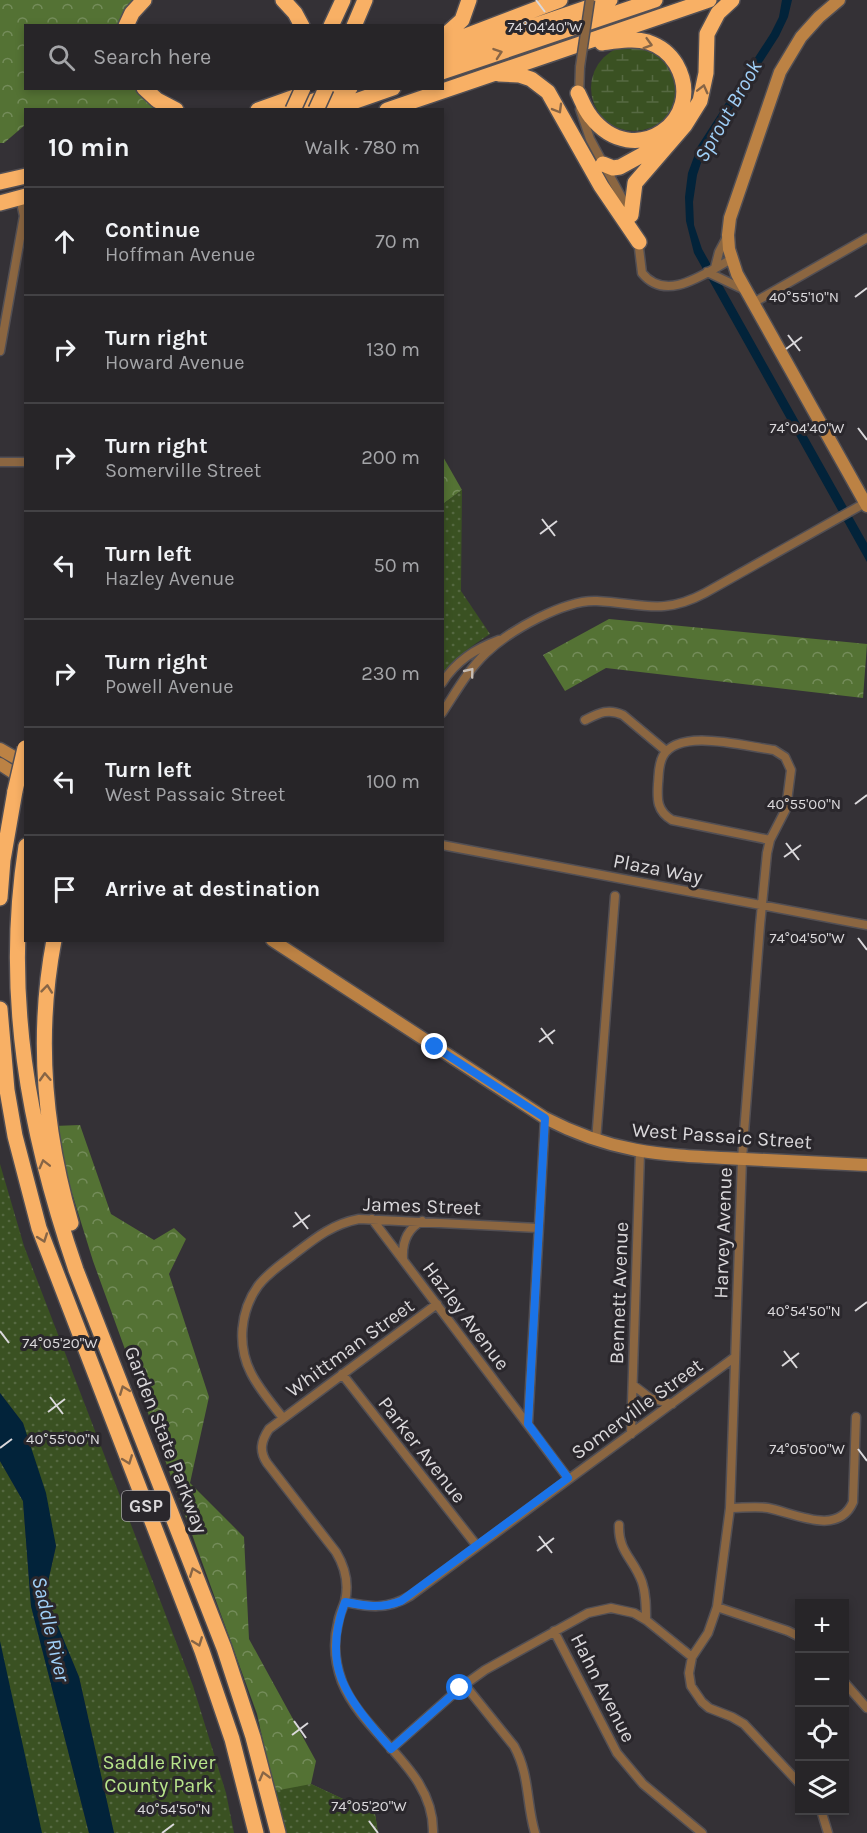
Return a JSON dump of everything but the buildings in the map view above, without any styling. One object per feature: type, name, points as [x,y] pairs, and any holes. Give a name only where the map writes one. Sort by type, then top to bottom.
[{"type":"highway","points":[[127,24],[132,13],[144,0]]},
{"type":"highway","points":[[283,0],[295,13],[301,24]]},
{"type":"highway","points":[[332,24],[343,0]]},
{"type":"highway","points":[[355,24],[365,0]]},
{"type":"highway","points":[[444,36],[462,20],[469,0]]},
{"type":"highway","points":[[444,44],[560,0]]},
{"type":"highway","points":[[444,56],[610,0]]},
{"type":"highway","points":[[444,71],[655,0]]},
{"type":"highway","points":[[393,108],[709,0]]},
{"type":"highway","points":[[631,215],[635,183],[690,119],[700,101],[704,87],[706,41],[710,25],[718,13],[732,0]]},
{"type":"highway","points":[[570,47],[625,40],[647,41],[662,48],[674,61],[680,72],[684,99],[678,115],[666,129],[651,138],[633,141],[616,138],[598,124],[587,112],[579,93]]},
{"type":"highway","points":[[493,74],[519,75],[531,79],[548,92],[601,186],[639,242]]},
{"type":"highway","points":[[146,90],[157,100],[172,108]]},
{"type":"highway","points":[[264,108],[314,90]]},
{"type":"highway","points":[[317,108],[325,90]]},
{"type":"highway","points":[[296,99],[340,90]]},
{"type":"highway","points":[[336,108],[387,90]]},
{"type":"highway","points":[[603,164],[613,168],[622,166],[673,138]]},
{"type":"highway","points":[[0,182],[24,176]]},
{"type":"highway","points":[[0,202],[23,197]]},
{"type":"highway","points":[[0,898],[3,860],[20,786],[24,754]]},
{"type":"highway","name":"Garden State Parkway","points":[[24,863],[19,907],[18,1000],[28,1092],[37,1137],[61,1226],[240,1693],[278,1833]]},
{"type":"highway","points":[[54,942],[45,1017],[45,1081],[49,1116],[62,1189],[111,1358]]},
{"type":"highway","name":"GSP","points":[[0,1009],[8,1090],[15,1136],[26,1182],[55,1271],[218,1695],[256,1833]]},
{"type":"highway","points":[[0,1092],[10,1134],[26,1182]]},
{"type":"main road","points":[[839,0],[801,37],[780,72],[734,203],[728,235],[732,259],[746,290],[866,504]]},
{"type":"main road","points":[[0,749],[24,763]]},
{"type":"main road","points":[[0,764],[20,786]]},
{"type":"main road","name":"West Passaic Street","points":[[275,942],[545,1118],[596,1141],[640,1152],[867,1165]]},
{"type":"street","points":[[590,0],[580,67],[579,93],[584,122],[603,164],[631,215],[639,242],[642,273],[647,279],[660,286],[674,287],[732,259]]},
{"type":"street","points":[[0,351],[24,216],[23,197]]},
{"type":"street","points":[[711,270],[728,235]]},
{"type":"street","points":[[753,303],[867,238]]},
{"type":"street","points":[[711,270],[746,290]]},
{"type":"street","points":[[0,462],[24,462]]},
{"type":"street","points":[[444,709],[487,653],[506,638],[548,613],[579,602],[594,600],[666,607],[679,605],[866,504]]},
{"type":"street","points":[[444,680],[468,654],[482,646],[506,638]]},
{"type":"street","points":[[585,720],[606,710],[615,711],[666,751],[659,765],[657,799],[666,817],[770,840]]},
{"type":"street","name":"Harvey Avenue","points":[[666,751],[677,744],[697,740],[774,750],[785,757],[791,770],[788,801],[783,819],[770,840],[767,853],[762,905],[742,1159],[730,1508],[717,1607],[708,1633],[692,1657]]},
{"type":"street","name":"Plaza Way","points":[[444,845],[867,925]]},
{"type":"street","points":[[596,1141],[615,896]]},
{"type":"street","points":[[528,1424],[545,1118]]},
{"type":"street","name":"Bennett Avenue","points":[[631,1434],[640,1152]]},
{"type":"street","name":"James Street","points":[[283,1418],[255,1380],[246,1362],[242,1337],[243,1323],[252,1296],[269,1274],[321,1233],[346,1221],[372,1219],[538,1228]]},
{"type":"street","name":"Hazley Avenue","points":[[372,1219],[568,1478]]},
{"type":"street","name":"Hazley Avenue","points":[[403,1260],[404,1239],[422,1221]]},
{"type":"street","name":"Whittman Street","points":[[433,1833],[433,1819],[427,1796],[356,1707],[342,1681],[335,1651],[336,1634],[345,1602],[347,1584],[336,1552],[264,1458],[262,1443],[269,1429],[437,1305]]},
{"type":"street","name":"Somerville Street","points":[[345,1602],[379,1607],[401,1601],[735,1357]]},
{"type":"street","name":"Parker Avenue","points":[[342,1374],[477,1546]]},
{"type":"street","points":[[633,1385],[650,1398],[672,1404]]},
{"type":"street","points":[[730,1508],[766,1508],[815,1520],[831,1520],[846,1513],[853,1502],[856,1417]]},
{"type":"street","points":[[619,1525],[620,1543],[624,1553],[642,1581],[646,1620]]},
{"type":"street","points":[[717,1607],[795,1634]]},
{"type":"street","points":[[391,1749],[464,1684],[500,1660],[588,1612],[600,1609],[624,1610],[646,1620],[692,1657],[689,1665],[690,1679],[696,1695],[709,1708],[744,1724],[795,1779]]},
{"type":"street","name":"Hahn Avenue","points":[[554,1631],[617,1753],[643,1784],[702,1833]]},
{"type":"street","points":[[464,1684],[514,1746],[520,1757],[525,1769],[535,1833]]},
{"type":"street","points":[[849,1688],[867,1708]]},
{"type":"street","points":[[823,1815],[828,1833]]},
{"type":"green space","points":[[0,0],[133,0],[121,24],[24,24],[24,90],[137,90],[154,108],[24,108],[24,126],[4,143],[0,143]]},
{"type":"green space","points":[[634,45],[650,49],[664,58],[673,72],[677,88],[673,104],[664,118],[650,127],[634,131],[618,127],[604,118],[595,104],[591,88],[595,72],[604,58],[618,49]]},
{"type":"green space","points":[[444,458],[462,490],[444,503]]},
{"type":"green space","points":[[462,490],[461,591],[490,634],[458,658],[444,674],[444,503]]},
{"type":"green space","points":[[609,619],[867,644],[863,698],[606,668],[565,691],[543,655]]},
{"type":"green space","points":[[80,1125],[111,1214],[154,1240],[174,1228],[186,1239],[169,1274],[209,1397],[190,1483],[244,1537],[249,1639],[316,1761],[311,1784],[375,1814],[378,1833],[274,1791],[257,1714],[93,1261],[58,1148],[54,1126]]},
{"type":"green space","name":"Saddle River County Park","points":[[0,1164],[24,1246],[193,1686],[226,1793],[234,1833],[114,1833],[79,1677],[45,1595],[56,1546],[23,1423],[0,1393]]},
{"type":"green space","name":"Saddle River County Park","points":[[0,1461],[23,1501],[31,1606],[89,1833],[0,1833]]},
{"type":"green space","points":[[311,1784],[375,1814],[378,1833],[280,1833],[274,1791]]},
{"type":"water","name":"Sprout Brook","points":[[782,0],[792,0],[788,17],[779,36],[705,151],[697,175],[693,202],[694,225],[702,249],[867,543],[867,562],[694,253],[686,221],[685,197],[688,173],[698,146],[771,33],[779,17]]},
{"type":"water","name":"Saddle River","points":[[0,1393],[23,1423],[46,1493],[56,1546],[45,1595],[79,1677],[114,1833],[89,1833],[31,1606],[23,1501],[0,1461]]},
{"type":"water","points":[[0,1641],[42,1833],[0,1833]]},
{"type":"route","points":[[435,1047],[545,1118],[528,1424],[568,1478],[410,1596],[390,1606],[368,1607],[345,1602],[338,1620],[335,1651],[337,1665],[348,1694],[391,1749],[460,1688]]}]
